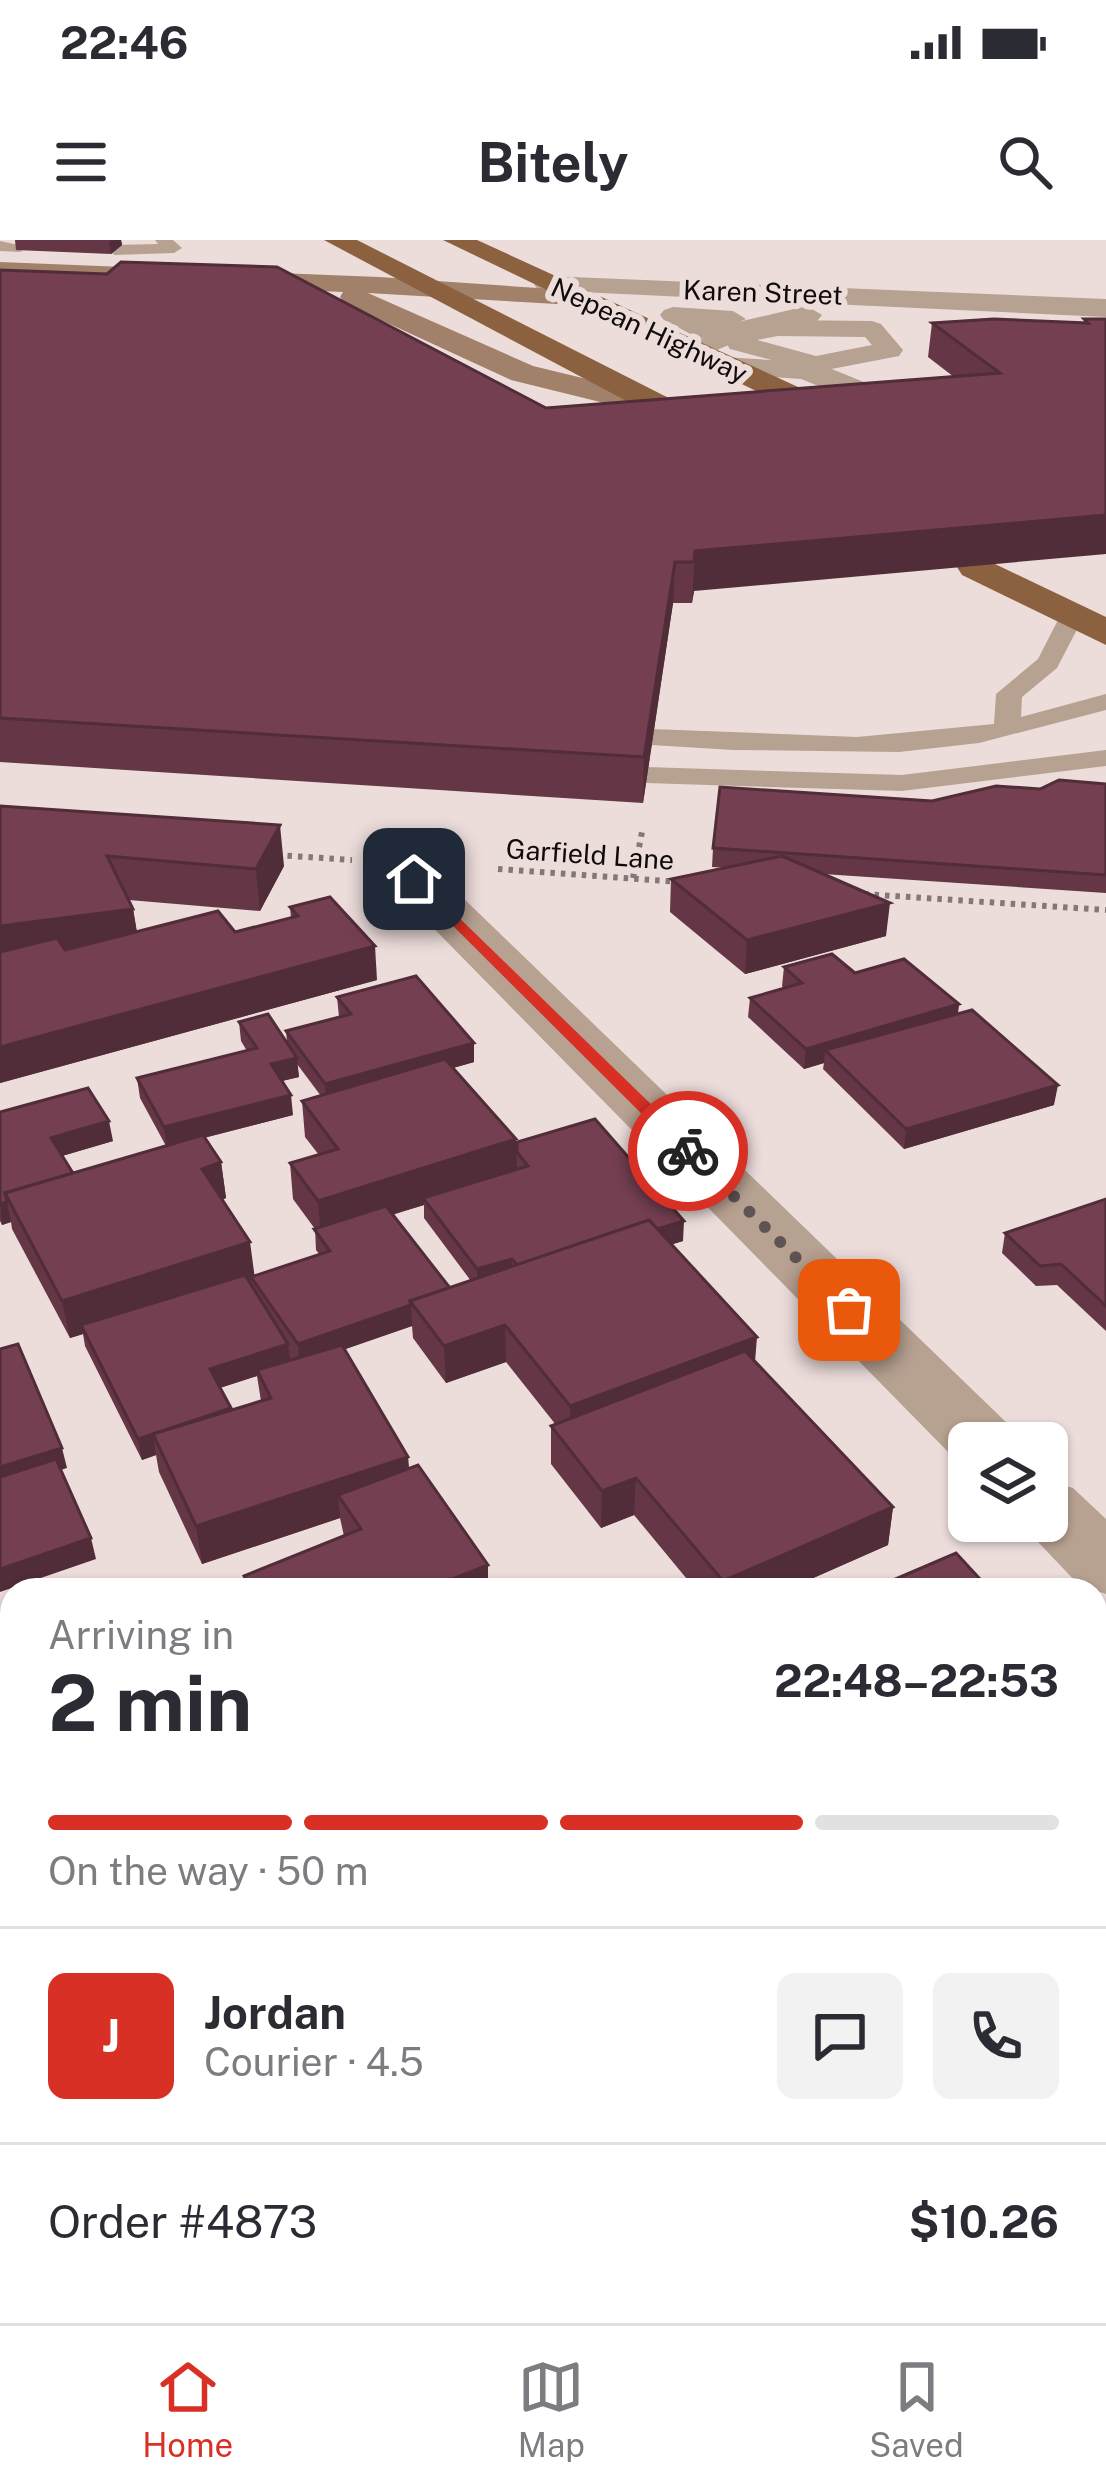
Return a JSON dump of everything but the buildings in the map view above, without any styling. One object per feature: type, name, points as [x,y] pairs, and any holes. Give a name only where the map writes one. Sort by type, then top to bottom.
[{"type":"highway","name":"Nepean Highway","points":[[337,240],[708,431]]},
{"type":"highway","name":"Nepean Highway","points":[[456,240],[844,420]]},
{"type":"highway","points":[[976,567],[1089,624]]},
{"type":"main road","points":[[152,276],[279,253]]},
{"type":"main road","points":[[0,270],[428,287],[582,300]]},
{"type":"main road","points":[[324,282],[522,373],[657,406]]},
{"type":"main road","name":"Karen Street","points":[[428,287],[548,284]]},
{"type":"street","points":[[523,240],[623,287]]},
{"type":"street","name":"Karen Street","points":[[548,284],[1106,308]]},
{"type":"street","name":"Karen Street","points":[[582,300],[1106,327]]},
{"type":"street","points":[[693,351],[739,330],[807,315]]},
{"type":"street","points":[[724,366],[806,370],[916,415]]},
{"type":"street","points":[[414,879],[962,1422]]},
{"type":"street","points":[[1068,1528],[1106,1565]]},
{"type":"lane","points":[[115,250],[174,248],[163,240]]},
{"type":"lane","points":[[0,246],[20,247]]},
{"type":"lane","points":[[1006,729],[1009,694],[1089,624]]},
{"type":"lane","points":[[652,737],[898,742],[1006,729],[1106,702]]},
{"type":"lane","points":[[646,775],[902,782],[1106,758]]},
{"type":"path","points":[[263,854],[357,860]]},
{"type":"path","name":"Garfield Lane","points":[[487,869],[704,883]]},
{"type":"path","points":[[846,893],[1106,910]]},
{"type":"way so far","points":[[688,1151],[849,1310]]},
{"type":"route","points":[[414,879],[688,1151]]}]
